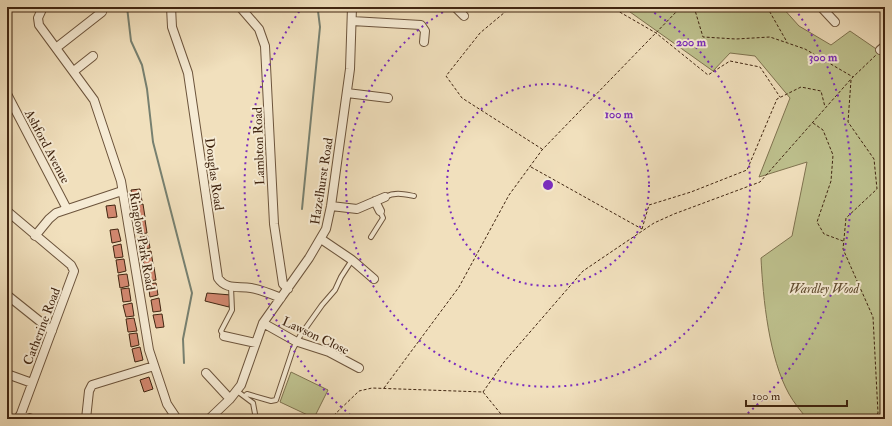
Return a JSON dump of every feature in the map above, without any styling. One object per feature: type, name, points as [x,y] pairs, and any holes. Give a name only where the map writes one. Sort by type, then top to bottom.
[{"type":"street","name":"Ringlow Park Road","points":[[43,7],[38,22],[94,100],[121,181],[149,350],[167,404],[177,419]]},
{"type":"street","name":"Douglas Road","points":[[170,7],[172,28],[188,73],[192,93],[216,273],[220,282],[231,287]]},
{"type":"street","name":"Lambton Road","points":[[240,7],[259,29],[265,46],[274,224],[283,284],[288,289]]},
{"type":"street","name":"Hazelhurst Road","points":[[214,417],[230,399],[241,393],[263,323],[288,289],[326,229],[331,206],[350,69],[352,7]]},
{"type":"street","points":[[820,7],[835,22]]},
{"type":"street","points":[[56,48],[102,12]]},
{"type":"street","points":[[352,21],[421,25],[425,31],[424,42]]},
{"type":"street","points":[[74,71],[93,56]]},
{"type":"street","points":[[347,93],[388,98]]},
{"type":"street","name":"Ashford Avenue","points":[[7,94],[67,209]]},
{"type":"street","points":[[7,211],[35,236],[53,216],[67,209],[122,191]]},
{"type":"street","points":[[331,206],[357,209],[385,197]]},
{"type":"street","points":[[375,201],[380,211]]},
{"type":"street","name":"Catherine Road","points":[[20,417],[73,274],[71,265],[35,236]]},
{"type":"street","points":[[321,239],[352,260],[374,279]]},
{"type":"street","points":[[231,287],[251,288],[281,298]]},
{"type":"street","points":[[7,295],[52,331]]},
{"type":"street","name":"Lawson Close","points":[[263,323],[297,342],[328,352],[359,368]]},
{"type":"street","points":[[224,336],[256,343]]},
{"type":"street","points":[[86,419],[89,391],[92,385],[154,366]]},
{"type":"street","points":[[206,373],[230,399]]},
{"type":"street","points":[[7,374],[32,383]]},
{"type":"street","points":[[20,417],[32,419]]},
{"type":"lane","points":[[385,197],[397,193],[414,196]]},
{"type":"lane","points":[[371,237],[383,218],[380,211]]},
{"type":"lane","points":[[241,393],[271,401],[276,400],[297,342],[322,305],[335,290],[352,260]]},
{"type":"lane","points":[[224,336],[221,331],[232,310],[231,287]]},
{"type":"lane","points":[[241,393],[254,405],[256,419]]},
{"type":"path","points":[[511,7],[480,33],[446,76],[462,98],[542,150]]},
{"type":"path","points":[[610,7],[656,33],[708,75],[730,61],[760,67],[780,97]]},
{"type":"path","points":[[384,388],[459,287],[509,195],[542,150],[681,7]]},
{"type":"path","points":[[694,7],[703,37],[736,39],[770,37],[805,49],[853,77]]},
{"type":"path","points":[[767,7],[787,42]]},
{"type":"path","points":[[483,392],[504,362],[583,271],[643,229],[674,214],[760,182],[851,79],[883,48]]},
{"type":"path","points":[[851,79],[848,122],[874,159],[877,189],[846,218],[843,249],[872,317],[878,413],[874,419]]},
{"type":"path","points":[[643,229],[649,206],[691,192],[747,170],[777,99],[780,97],[801,87],[821,91],[825,108]]},
{"type":"path","points":[[813,123],[823,130],[833,155],[831,181],[817,222],[824,234],[844,241]]},
{"type":"path","points":[[530,166],[643,229]]},
{"type":"path","points":[[330,419],[359,392],[372,388],[483,392],[505,419]]},
{"type":"green space","name":"Wardley Wood","points":[[623,7],[782,7],[799,26],[831,45],[850,31],[885,55],[885,419],[807,419],[789,394],[776,363],[765,310],[761,258],[792,236],[807,162],[759,177],[790,98],[755,56],[730,53],[713,71]]},
{"type":"green space","points":[[291,372],[328,390],[314,418],[280,402]]},
{"type":"building","points":[[140,189],[142,201],[133,203],[131,190]]},
{"type":"building","points":[[143,204],[145,217],[136,218],[134,206]]},
{"type":"building","points":[[115,205],[117,217],[108,218],[106,206]]},
{"type":"building","points":[[145,220],[147,233],[139,234],[137,221]]},
{"type":"building","points":[[118,229],[121,241],[112,243],[110,230]]},
{"type":"building","points":[[148,236],[150,248],[142,249],[140,237]]},
{"type":"building","points":[[121,244],[123,257],[115,258],[113,246]]},
{"type":"building","points":[[151,251],[153,264],[144,265],[142,253]]},
{"type":"building","points":[[124,259],[126,271],[118,273],[116,260]]},
{"type":"building","points":[[154,267],[156,280],[147,281],[145,268]]},
{"type":"building","points":[[127,274],[129,286],[120,288],[118,275]]},
{"type":"building","points":[[156,283],[158,295],[150,297],[148,284]]},
{"type":"building","points":[[129,288],[131,301],[123,302],[121,289]]},
{"type":"building","points":[[207,293],[231,295],[229,307],[205,301]]},
{"type":"building","points":[[159,298],[161,311],[153,312],[151,300]]},
{"type":"building","points":[[132,303],[134,316],[126,317],[123,305]]},
{"type":"building","points":[[162,314],[164,327],[156,328],[153,315]]},
{"type":"building","points":[[134,318],[137,331],[128,332],[126,319]]},
{"type":"building","points":[[137,333],[139,345],[131,347],[129,334]]},
{"type":"building","points":[[140,347],[143,360],[135,362],[132,349]]},
{"type":"building","points":[[149,377],[153,389],[144,392],[140,380]]},
{"type":"waterway","points":[[127,7],[131,41],[142,65],[147,89],[153,142],[192,293],[183,339],[184,363]]},
{"type":"waterway","points":[[302,209],[320,27],[318,11],[315,7]]}]
